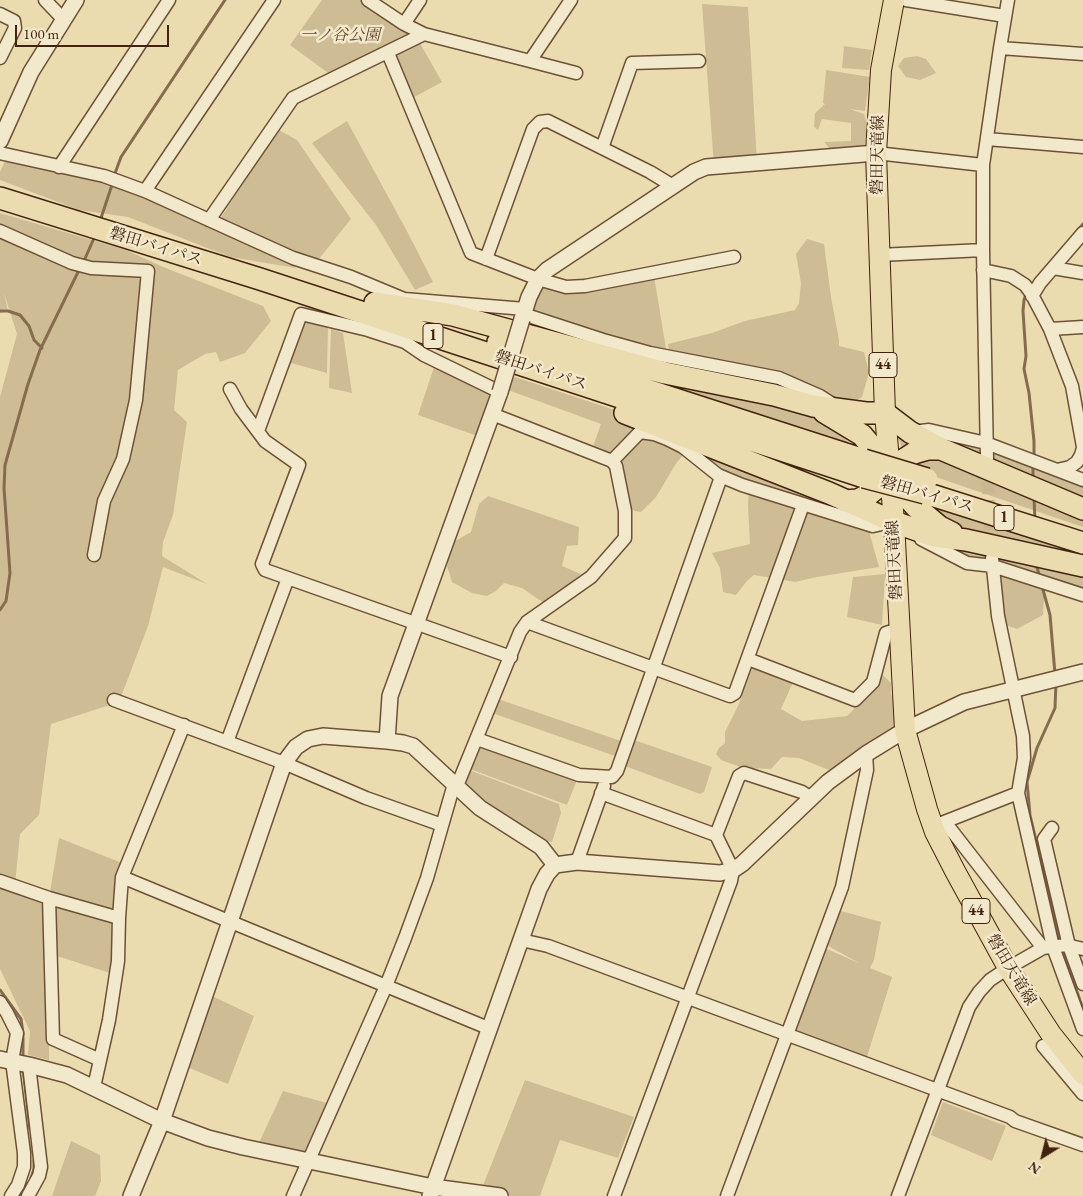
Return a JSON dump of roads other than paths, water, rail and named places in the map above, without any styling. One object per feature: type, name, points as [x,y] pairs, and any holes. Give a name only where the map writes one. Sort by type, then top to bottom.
[{"type":"highway","name":"磐田バイパス","points":[[2,191],[864,469],[1083,529]]},
{"type":"highway","points":[[372,309],[453,315],[665,373],[774,395],[813,406],[884,413],[910,432],[942,449],[1083,508]]},
{"type":"highway","name":"1","points":[[372,309],[422,340],[601,404],[894,522],[934,536],[966,540],[1083,566]]},
{"type":"highway","points":[[813,406],[840,420],[862,435],[889,470],[901,492],[940,527],[966,540]]},
{"type":"highway","points":[[845,501],[858,500],[868,495],[879,486],[889,470],[914,453],[928,449],[942,449]]},
{"type":"highway","name":"磐田バイパス","points":[[926,486],[1083,543]]},
{"type":"main road","name":"磐田天竜線","points":[[894,0],[881,70],[876,153],[884,413],[894,522],[905,730],[954,871],[1008,968],[1051,1034],[1083,1074]]},
{"type":"street","points":[[45,0],[64,20]]},
{"type":"street","points":[[0,141],[31,72],[76,0]]},
{"type":"street","points":[[59,167],[169,0]]},
{"type":"street","points":[[145,191],[274,0]]},
{"type":"street","points":[[368,0],[404,24],[424,34],[576,74]]},
{"type":"street","points":[[404,24],[420,0]]},
{"type":"street","points":[[530,61],[571,0]]},
{"type":"street","points":[[906,0],[1006,16]]},
{"type":"street","points":[[987,458],[983,165],[1008,0]]},
{"type":"street","points":[[0,14],[14,21],[15,28],[0,58]]},
{"type":"street","points":[[209,220],[293,98],[424,34]]},
{"type":"street","points":[[1000,48],[1083,54]]},
{"type":"street","points":[[388,53],[471,253],[538,279],[566,287],[585,286],[734,257]]},
{"type":"street","points":[[602,148],[632,63],[699,61]]},
{"type":"street","points":[[486,259],[533,129],[540,122],[548,122],[650,172],[673,186]]},
{"type":"street","points":[[987,140],[1083,147]]},
{"type":"street","points":[[0,153],[104,176],[145,191],[293,258],[351,277],[404,299],[523,314],[650,353],[779,378],[820,396],[842,410]]},
{"type":"street","points":[[386,741],[390,696],[500,392],[523,314],[538,279],[547,270],[694,172],[706,167],[876,153],[983,165]]},
{"type":"street","points":[[0,231],[72,263],[90,268],[148,271],[136,400],[123,459],[104,501],[94,556]]},
{"type":"street","points":[[1029,291],[1053,268],[1083,233]]},
{"type":"street","points":[[879,255],[983,250]]},
{"type":"street","points":[[1053,268],[1083,274]]},
{"type":"street","points":[[983,270],[1011,276],[1029,291],[1050,329],[1072,386],[1083,448],[1076,462],[1070,467],[1057,470]]},
{"type":"street","points":[[258,431],[301,314],[368,330],[405,342],[424,356],[500,392]]},
{"type":"street","points":[[1050,329],[1083,327]]},
{"type":"street","points":[[230,389],[241,410],[265,441],[299,465],[262,564],[265,570],[416,622],[510,657]]},
{"type":"street","points":[[293,1196],[386,986],[427,878],[456,785],[477,739],[520,632],[527,622],[591,577],[625,538],[625,511],[616,466],[612,460],[492,414]]},
{"type":"street","points":[[910,432],[928,430],[986,443],[1083,480]]},
{"type":"street","points":[[612,460],[640,432],[654,434],[683,448],[721,477],[873,526],[894,522],[966,564],[992,559],[1030,577],[1083,595]]},
{"type":"street","points":[[477,739],[579,775],[612,777],[617,771],[721,477]]},
{"type":"street","points":[[527,622],[730,696],[736,693],[803,504]]},
{"type":"street","points":[[992,559],[998,616],[1023,736],[1024,758],[1018,793],[1058,947],[1083,1029]]},
{"type":"street","points":[[227,742],[288,578]]},
{"type":"street","points":[[748,659],[855,700],[873,682],[886,633],[899,629]]},
{"type":"street","points":[[431,1192],[538,889],[555,865],[577,862],[720,873],[733,870],[742,864],[828,782],[866,754],[905,730],[964,702],[1083,672]]},
{"type":"street","points":[[114,700],[284,763],[366,798],[442,825]]},
{"type":"street","points":[[94,1087],[110,1020],[118,961],[122,877],[184,725]]},
{"type":"street","points":[[131,1196],[162,1122],[284,763],[296,747],[308,739],[323,736],[386,741],[413,746],[480,808],[541,847],[555,865]]},
{"type":"street","points":[[727,1196],[842,887],[867,770],[866,754]]},
{"type":"street","points":[[716,835],[739,776],[744,773],[802,792],[811,798]]},
{"type":"street","points":[[577,862],[607,777]]},
{"type":"street","points":[[1018,793],[939,824],[1058,947],[1083,984]]},
{"type":"street","points":[[601,794],[716,835],[733,870],[731,881],[614,1196]]},
{"type":"street","points":[[1052,828],[1044,839],[1058,947]]},
{"type":"street","points":[[122,877],[488,1028]]},
{"type":"street","points":[[0,881],[49,898],[119,918]]},
{"type":"street","points":[[49,898],[53,1039],[100,1060]]},
{"type":"street","points":[[521,940],[548,946],[688,997],[1083,1145]]},
{"type":"street","points":[[898,1196],[969,1007],[979,992],[990,980],[1008,968],[1058,947],[1083,949]]},
{"type":"street","points":[[0,1002],[17,1033],[4,1062],[24,1153],[24,1167],[18,1185],[11,1196]]},
{"type":"street","points":[[1043,1046],[1083,1094]]},
{"type":"street","points":[[4,1062],[29,1065],[67,1076],[94,1087],[162,1122],[208,1138],[310,1160],[431,1192],[500,1196]]},
{"type":"street","points":[[28,1196],[39,1176],[41,1168],[29,1065]]},
{"type":"waterway","points":[[114,176],[121,157],[225,0]]},
{"type":"waterway","points":[[100,221],[113,182]]},
{"type":"waterway","points":[[1077,231],[1083,224]]},
{"type":"waterway","points":[[83,263],[95,236]]},
{"type":"waterway","points":[[0,610],[6,601],[10,573],[4,488],[5,465],[28,384],[40,350],[80,268]]},
{"type":"waterway","points":[[1026,294],[1023,311],[1026,356],[1024,369],[1029,393],[1034,458]]},
{"type":"waterway","points":[[0,311],[8,311],[20,315],[29,326],[34,340],[42,348]]},
{"type":"waterway","points":[[1033,465],[1033,481]]},
{"type":"waterway","points":[[1034,497],[1035,521]]},
{"type":"waterway","points":[[1036,564],[1040,578]]},
{"type":"waterway","points":[[1042,586],[1050,615],[1055,674]]},
{"type":"waterway","points":[[1056,682],[1055,708],[1037,748],[1027,782],[1030,815],[1060,942]]},
{"type":"waterway","points":[[1062,948],[1083,1009]]},
{"type":"waterway","points":[[0,990],[21,1019],[23,1059]]},
{"type":"waterway","points":[[23,1068],[30,1129]]},
{"type":"waterway","points":[[31,1178],[34,1160]]},
{"type":"tunnel","points":[[987,464],[991,551]]},
{"type":"park label","name":"一ノ谷公園","points":[[340,36]]}]
